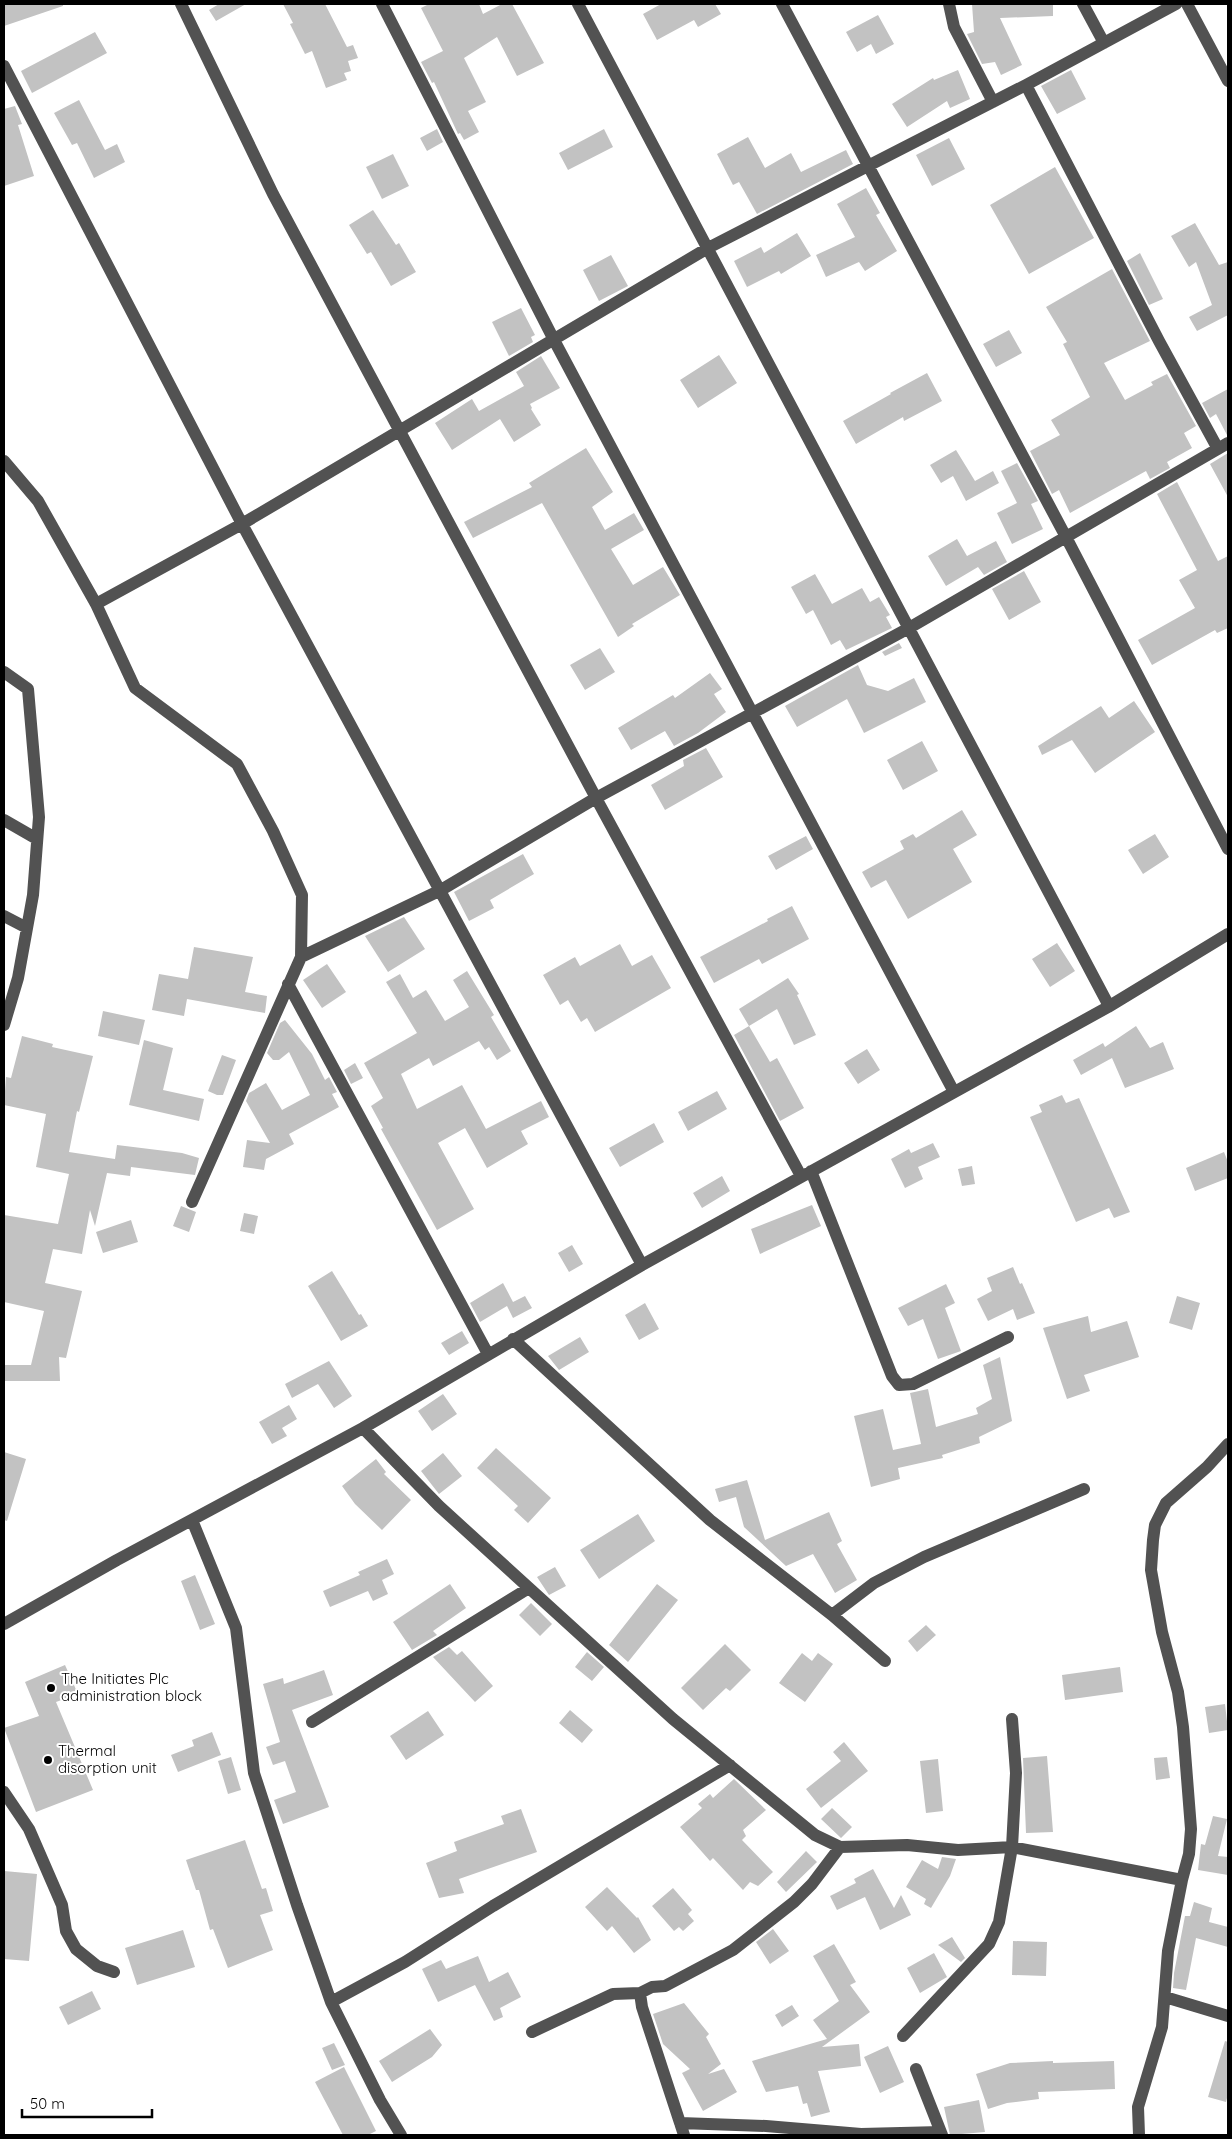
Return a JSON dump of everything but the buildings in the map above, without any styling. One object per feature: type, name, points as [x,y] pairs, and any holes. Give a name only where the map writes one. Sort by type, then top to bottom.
[{"type":"street","points":[[181,4],[273,194],[596,798],[806,1173],[892,1376],[899,1385],[913,1384],[1008,1337]]},
{"type":"street","points":[[382,4],[554,340],[954,1092]]},
{"type":"street","points":[[578,4],[1109,1006]]},
{"type":"street","points":[[782,4],[870,165],[1228,850]]},
{"type":"street","points":[[949,4],[954,27],[993,102]]},
{"type":"street","points":[[1083,4],[1104,43]]},
{"type":"street","points":[[96,604],[242,524],[708,248],[1026,85],[1176,4]]},
{"type":"street","points":[[1187,4],[1228,81]]},
{"type":"street","points":[[4,66],[242,524],[642,1265]]},
{"type":"street","points":[[301,957],[440,890],[596,798],[909,628],[1223,446],[1159,341],[1026,85]]},
{"type":"street","points":[[4,461],[38,501],[96,604],[136,688],[236,764],[273,830],[302,895],[301,957],[192,1202]]},
{"type":"street","points":[[4,672],[28,689],[39,817],[33,895],[18,978],[4,1025]]},
{"type":"street","points":[[4,820],[38,839]]},
{"type":"street","points":[[4,916],[27,928]]},
{"type":"street","points":[[4,1624],[362,1428],[642,1265],[1109,1006],[1228,934]]},
{"type":"street","points":[[288,984],[488,1354]]},
{"type":"street","points":[[514,1340],[710,1520],[832,1615],[885,1661]]},
{"type":"street","points":[[362,1428],[439,1506],[673,1719],[816,1835],[840,1847],[907,1845],[958,1850],[1012,1847],[1182,1880]]},
{"type":"street","points":[[1139,2135],[1138,2107],[1156,2050],[1165,1997],[1168,1951],[1189,1854],[1191,1829],[1189,1787],[1178,1692],[1162,1632],[1151,1570],[1153,1540],[1155,1525],[1166,1503],[1207,1468],[1228,1444]]},
{"type":"street","points":[[832,1615],[874,1583],[924,1557],[1084,1490]]},
{"type":"street","points":[[192,1520],[236,1628],[254,1773],[331,2002],[380,2100],[400,2135]]},
{"type":"street","points":[[312,1722],[529,1588]]},
{"type":"street","points":[[903,2036],[989,1944],[998,1922],[1012,1847],[1016,1773],[1012,1719]]},
{"type":"street","points":[[331,2002],[405,1962],[509,1896],[730,1765]]},
{"type":"street","points":[[4,1792],[29,1829],[62,1905],[66,1931],[76,1949],[97,1966],[114,1972]]},
{"type":"street","points":[[532,2032],[613,1994],[640,1993],[652,1987],[665,1986],[733,1950],[794,1902],[812,1884],[840,1847]]},
{"type":"street","points":[[640,1993],[642,2007],[682,2129],[766,2126],[861,2134],[942,2133],[916,2069]]},
{"type":"street","points":[[1165,1997],[1228,2016]]},
{"type":"place","name":"The Initiates Plc administration block","points":[[51,1688]]},
{"type":"place","name":"Thermal disorption unit","points":[[48,1760]]}]
